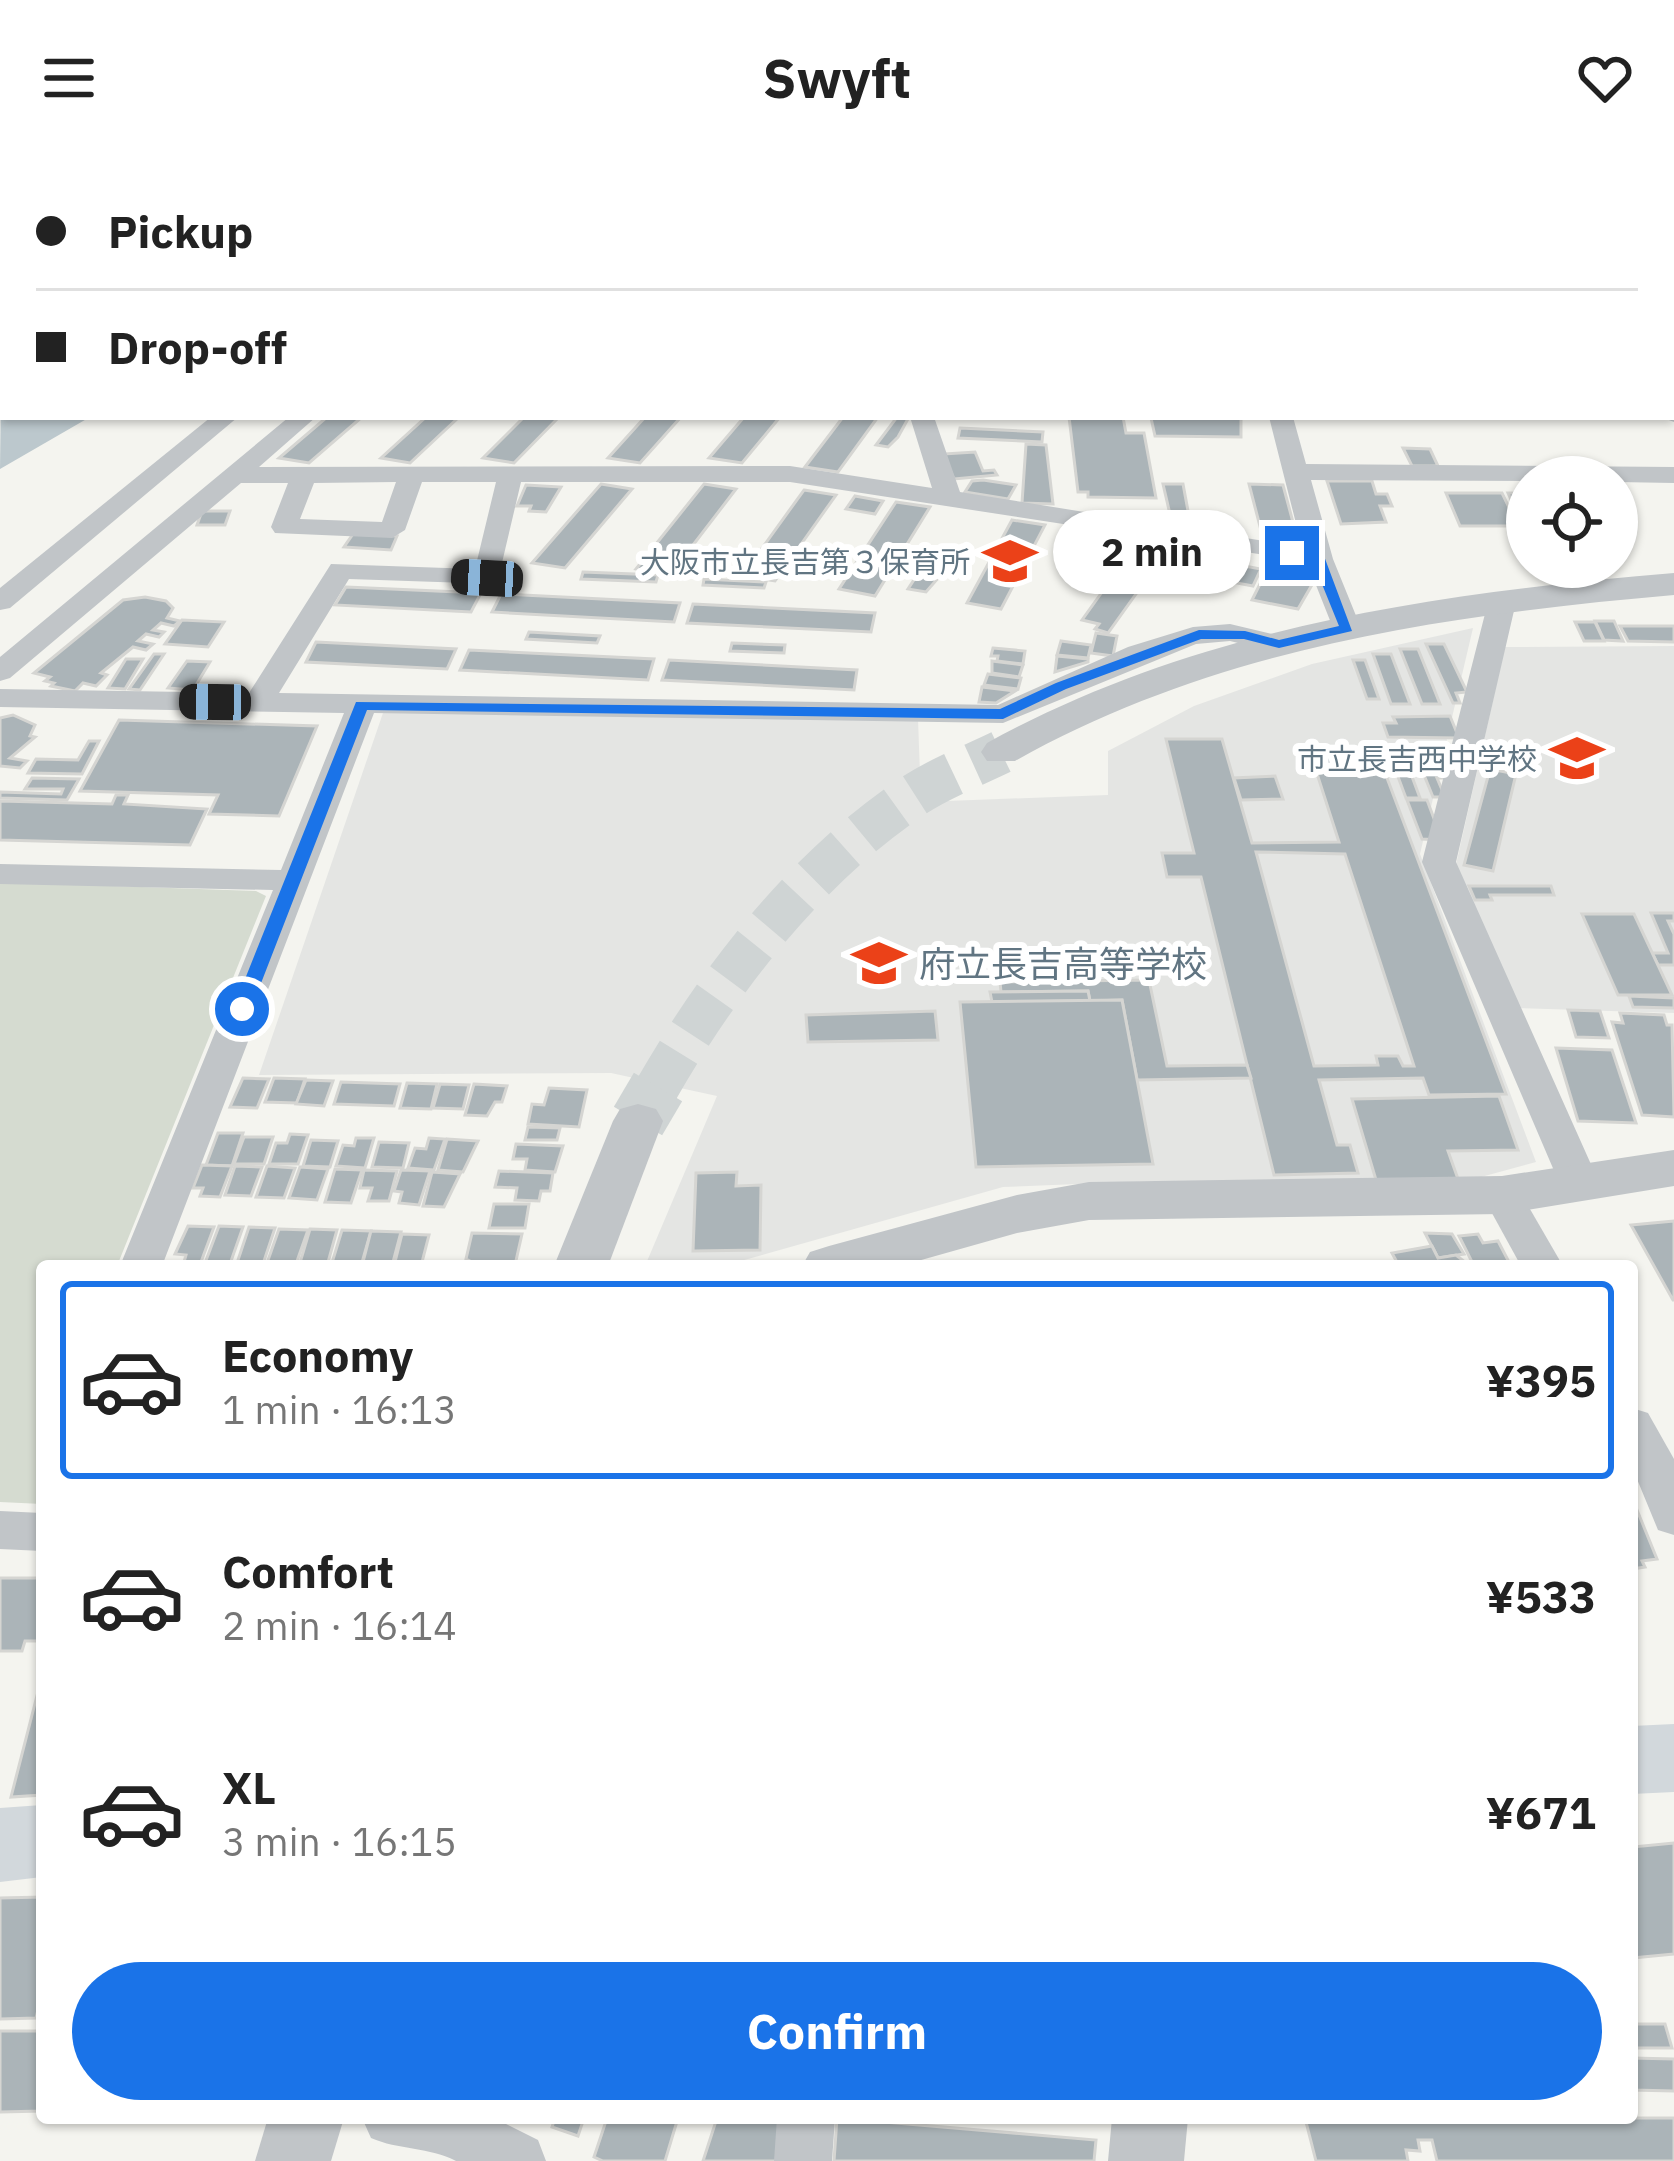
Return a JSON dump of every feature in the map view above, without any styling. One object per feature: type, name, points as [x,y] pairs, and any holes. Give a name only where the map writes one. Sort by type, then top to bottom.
[{"type":"main road","points":[[1638,1760],[1674,1758]]},
{"type":"main road","points":[[0,1845],[36,1842]]},
{"type":"street","points":[[0,602],[222,420]]},
{"type":"street","points":[[0,672],[301,420]]},
{"type":"street","points":[[923,420],[948,496]]},
{"type":"street","points":[[1282,420],[1319,559],[1347,628]]},
{"type":"street","points":[[258,703],[341,570],[487,578],[511,471]]},
{"type":"street","points":[[304,475],[284,527],[392,530],[413,472]]},
{"type":"street","points":[[1296,472],[1674,475]]},
{"type":"street","points":[[237,475],[790,474],[1319,559]]},
{"type":"street","points":[[1000,752],[1089,705],[1237,654],[1347,628],[1502,602],[1674,584]]},
{"type":"street","points":[[1502,602],[1438,862],[1577,1180]]},
{"type":"street","points":[[0,698],[1003,714],[1061,686],[1199,635],[1245,635],[1279,644]]},
{"type":"street","points":[[143,1260],[362,706]]},
{"type":"street","points":[[0,874],[293,880]]},
{"type":"street","points":[[583,1260],[638,1121]]},
{"type":"street","points":[[851,1260],[1017,1214],[1089,1201],[1502,1195],[1674,1168]]},
{"type":"street","points":[[1502,1195],[1539,1260]]},
{"type":"street","points":[[1638,1437],[1663,1481],[1674,1516]]},
{"type":"street","points":[[0,1530],[36,1532]]},
{"type":"street","points":[[293,2161],[305,2124]]},
{"type":"street","points":[[435,2124],[449,2126],[517,2161]]},
{"type":"street","points":[[803,2161],[806,2124]]},
{"type":"street","points":[[1146,2161],[1149,2124]]},
{"type":"shaded area","points":[[1,420],[85,420],[0,469]]},
{"type":"shaded area","name":"府立長吉高等学校","points":[[1473,628],[1420,854],[1536,1162],[1459,1183],[1152,1181],[1003,1187],[744,1260],[648,1260],[717,1096],[611,1073],[259,1075],[384,710],[918,719],[921,802],[1108,795],[1108,751],[1194,706],[1312,664]]},
{"type":"shaded area","name":"市立長吉西中学校","points":[[1674,646],[1674,1013],[1516,1008],[1455,869],[1505,647]]},
{"type":"shaded area","points":[[0,882],[256,891],[266,896],[119,1260],[36,1260],[36,1504],[0,1502]]},
{"type":"building","points":[[323,420],[359,420],[309,463],[279,458]]},
{"type":"building","points":[[423,420],[456,420],[410,463],[381,458]]},
{"type":"building","points":[[521,420],[556,420],[514,463],[483,458]]},
{"type":"building","points":[[642,420],[678,420],[640,463],[608,458]]},
{"type":"building","points":[[741,420],[778,420],[742,463],[709,458]]},
{"type":"building","points":[[841,420],[876,420],[838,472],[805,467]]},
{"type":"building","points":[[895,420],[907,420],[888,447],[876,445]]},
{"type":"building","points":[[1069,420],[1124,420],[1126,433],[1144,433],[1156,498],[1088,497],[1088,492],[1078,492]]},
{"type":"building","points":[[1151,420],[1241,420],[1241,437],[1155,436]]},
{"type":"building","points":[[960,428],[1043,432],[1042,442],[958,438]]},
{"type":"building","points":[[1026,444],[1046,445],[1053,504],[1022,503]]},
{"type":"building","points":[[1403,448],[1430,449],[1438,466],[1412,466]]},
{"type":"building","points":[[975,452],[983,471],[994,470],[997,475],[954,479],[943,454]]},
{"type":"building","points":[[972,481],[1016,485],[1008,499],[965,492]]},
{"type":"building","points":[[1327,481],[1372,481],[1376,494],[1387,494],[1392,506],[1380,506],[1386,522],[1341,524]]},
{"type":"building","points":[[601,484],[632,489],[565,568],[532,563]]},
{"type":"building","points":[[704,484],[736,489],[670,575],[636,569]]},
{"type":"building","points":[[1163,484],[1183,484],[1191,527],[1172,523]]},
{"type":"building","points":[[1249,484],[1283,485],[1298,541],[1263,538]]},
{"type":"building","points":[[526,485],[561,487],[546,512],[517,506]]},
{"type":"building","points":[[804,490],[836,495],[775,581],[742,576]]},
{"type":"building","points":[[1446,493],[1502,493],[1506,526],[1460,526]]},
{"type":"building","points":[[855,496],[883,501],[875,514],[846,509]]},
{"type":"building","points":[[896,502],[930,507],[875,596],[839,589]]},
{"type":"building","points":[[202,511],[230,511],[225,525],[197,525]]},
{"type":"building","points":[[1012,520],[1045,525],[1001,609],[967,603]]},
{"type":"building","points":[[353,534],[397,536],[391,550],[344,547]]},
{"type":"building","points":[[1138,542],[1171,545],[1108,633],[1095,629],[1099,624],[1082,620]]},
{"type":"building","points":[[1192,558],[1226,565],[1212,587],[1177,580]]},
{"type":"building","points":[[925,563],[947,568],[926,592],[908,589]]},
{"type":"building","points":[[1234,564],[1261,569],[1253,586],[1226,581]]},
{"type":"building","points":[[583,572],[658,575],[656,582],[581,579]]},
{"type":"building","points":[[1265,574],[1313,583],[1298,609],[1252,600]]},
{"type":"building","points":[[704,579],[766,582],[764,588],[703,585]]},
{"type":"building","points":[[346,587],[481,593],[471,612],[335,605]]},
{"type":"building","points":[[501,594],[680,603],[674,622],[492,612]]},
{"type":"building","points":[[123,600],[166,601],[173,608],[167,618],[180,621],[174,626],[161,623],[153,630],[164,632],[159,637],[146,634],[138,641],[153,644],[146,650],[133,647],[101,673],[107,675],[96,686],[83,683],[75,691],[51,686],[54,683],[45,681],[50,677],[34,673]]},
{"type":"building","points":[[693,604],[875,613],[871,632],[687,623]]},
{"type":"building","points":[[182,620],[224,622],[208,647],[165,644]]},
{"type":"building","points":[[1595,621],[1614,621],[1623,641],[1604,640]]},
{"type":"building","points":[[1575,622],[1595,622],[1604,641],[1584,641]]},
{"type":"building","points":[[1620,626],[1674,626],[1674,642],[1628,641]]},
{"type":"building","points":[[529,632],[600,636],[597,643],[526,639]]},
{"type":"building","points":[[1096,633],[1117,636],[1113,656],[1091,653]]},
{"type":"building","points":[[1061,641],[1091,645],[1088,658],[1057,655]]},
{"type":"building","points":[[316,642],[456,649],[447,669],[306,662]]},
{"type":"building","points":[[732,643],[785,645],[784,653],[730,651]]},
{"type":"building","points":[[1426,644],[1444,644],[1467,692],[1456,693],[1460,703],[1453,703]]},
{"type":"building","points":[[993,648],[1025,651],[1023,664],[997,661],[998,656],[991,656]]},
{"type":"building","points":[[1400,649],[1418,649],[1440,704],[1422,704]]},
{"type":"building","points":[[469,650],[654,659],[648,680],[460,670]]},
{"type":"building","points":[[154,654],[164,654],[140,690],[129,689]]},
{"type":"building","points":[[1373,654],[1391,654],[1410,704],[1391,704]]},
{"type":"building","points":[[1057,656],[1088,659],[1088,662],[1055,672]]},
{"type":"building","points":[[126,659],[143,659],[125,689],[108,688]]},
{"type":"building","points":[[669,660],[857,670],[854,690],[662,680]]},
{"type":"building","points":[[1353,660],[1365,660],[1379,699],[1367,699]]},
{"type":"building","points":[[187,661],[210,662],[193,690],[168,688]]},
{"type":"building","points":[[992,661],[1023,665],[1019,677],[992,673]]},
{"type":"building","points":[[988,674],[1021,678],[1018,689],[984,685]]},
{"type":"building","points":[[982,687],[1015,691],[996,703],[979,702]]},
{"type":"building","points":[[13,715],[35,725],[30,736],[35,737],[10,758],[27,761],[20,768],[0,766],[0,718]]},
{"type":"building","points":[[1450,716],[1459,738],[1388,737],[1383,723],[1396,723],[1393,717]]},
{"type":"building","points":[[119,720],[317,726],[279,816],[209,814],[218,795],[80,791]]},
{"type":"building","points":[[1166,739],[1222,739],[1252,843],[1339,842],[1311,755],[1378,754],[1506,1094],[1429,1095],[1423,1078],[1319,1080],[1337,1145],[1350,1145],[1358,1173],[1274,1175],[1201,877],[1167,877],[1162,853],[1194,853]],"holes":[[[1256,852],[1345,854],[1414,1066],[1403,1066],[1398,1056],[1376,1056],[1378,1065],[1314,1066]]]},
{"type":"building","points":[[89,741],[99,741],[82,774],[28,773],[36,759],[78,760]]},
{"type":"building","points":[[1413,748],[1433,748],[1446,778],[1437,778],[1445,797],[1433,797]]},
{"type":"building","points":[[1388,750],[1402,750],[1420,798],[1406,798]]},
{"type":"building","points":[[1490,769],[1516,774],[1493,871],[1464,865]]},
{"type":"building","points":[[1275,776],[1283,799],[1241,800],[1234,778]]},
{"type":"building","points":[[32,778],[79,779],[67,800],[0,798],[0,792],[61,794],[63,789],[25,789]]},
{"type":"building","points":[[116,795],[128,795],[124,804],[207,809],[190,845],[0,840],[0,801],[112,804]]},
{"type":"building","points":[[1407,800],[1427,800],[1442,840],[1422,839]]},
{"type":"building","points":[[1469,886],[1551,886],[1554,895],[1490,895],[1492,900],[1475,900]]},
{"type":"building","points":[[1651,913],[1674,913],[1674,921],[1668,921],[1674,934],[1674,965],[1658,965],[1652,953],[1668,953]]},
{"type":"building","points":[[1582,914],[1634,914],[1672,995],[1618,995]]},
{"type":"building","points":[[1149,980],[1167,1066],[1247,1065],[1251,1078],[1137,1080],[1122,1000],[1090,1001],[1088,991],[1001,992],[1000,982]]},
{"type":"building","points":[[1088,991],[1090,1001],[992,1002],[990,992]]},
{"type":"building","points":[[1629,996],[1674,998],[1674,1008],[1633,1007]]},
{"type":"building","points":[[1122,1000],[1153,1164],[976,1167],[960,1002]]},
{"type":"building","points":[[1568,1010],[1600,1011],[1609,1038],[1576,1037]]},
{"type":"building","points":[[935,1011],[938,1040],[808,1042],[806,1015]]},
{"type":"building","points":[[1620,1013],[1664,1015],[1667,1025],[1672,1025],[1674,1117],[1642,1115],[1612,1022],[1623,1023]]},
{"type":"building","points":[[1556,1048],[1612,1050],[1636,1123],[1578,1121]]},
{"type":"building","points":[[243,1078],[269,1079],[257,1108],[230,1107]]},
{"type":"building","points":[[274,1078],[305,1079],[297,1103],[265,1102]]},
{"type":"building","points":[[306,1080],[333,1081],[324,1106],[296,1104]]},
{"type":"building","points":[[341,1082],[400,1084],[394,1106],[334,1104]]},
{"type":"building","points":[[407,1083],[437,1084],[431,1109],[400,1108]]},
{"type":"building","points":[[440,1084],[469,1085],[463,1109],[433,1108]]},
{"type":"building","points":[[474,1084],[507,1086],[502,1102],[495,1102],[487,1116],[465,1115]]},
{"type":"building","points":[[549,1088],[587,1090],[579,1127],[528,1124],[532,1104],[544,1105]]},
{"type":"building","points":[[1499,1096],[1518,1150],[1448,1151],[1458,1179],[1376,1180],[1352,1099]]},
{"type":"building","points":[[528,1127],[560,1128],[557,1140],[525,1140]]},
{"type":"building","points":[[218,1133],[243,1133],[232,1166],[206,1165]]},
{"type":"building","points":[[290,1134],[308,1135],[298,1164],[269,1164],[276,1143],[287,1143]]},
{"type":"building","points":[[244,1137],[273,1137],[264,1164],[234,1164]]},
{"type":"building","points":[[356,1138],[374,1138],[365,1168],[336,1166],[343,1145],[354,1146]]},
{"type":"building","points":[[429,1138],[445,1139],[434,1170],[408,1168],[415,1148],[426,1149]]},
{"type":"building","points":[[447,1139],[478,1141],[463,1172],[438,1170]]},
{"type":"building","points":[[311,1140],[338,1141],[330,1167],[303,1166]]},
{"type":"building","points":[[379,1142],[409,1143],[403,1168],[372,1167]]},
{"type":"building","points":[[516,1144],[563,1146],[555,1172],[525,1170],[527,1159],[513,1159]]},
{"type":"building","points":[[202,1165],[232,1166],[220,1197],[200,1196],[203,1188],[193,1188]]},
{"type":"building","points":[[235,1166],[262,1167],[251,1196],[225,1195]]},
{"type":"building","points":[[267,1166],[295,1168],[284,1198],[256,1197]]},
{"type":"building","points":[[300,1167],[328,1169],[317,1200],[289,1198]]},
{"type":"building","points":[[335,1169],[362,1170],[351,1203],[325,1202]]},
{"type":"building","points":[[364,1170],[397,1171],[389,1201],[368,1201],[372,1188],[360,1188]]},
{"type":"building","points":[[401,1170],[430,1171],[419,1205],[399,1203],[402,1192],[394,1191]]},
{"type":"building","points":[[499,1171],[553,1173],[550,1191],[541,1191],[539,1201],[515,1200],[517,1188],[495,1187]]},
{"type":"building","points":[[432,1172],[460,1174],[444,1207],[423,1206]]},
{"type":"building","points":[[737,1172],[736,1186],[761,1185],[760,1250],[693,1251],[696,1173]]},
{"type":"building","points":[[494,1204],[529,1204],[525,1228],[489,1228]]},
{"type":"building","points":[[1674,1221],[1674,1300],[1673,1300],[1631,1225]]},
{"type":"building","points":[[188,1226],[214,1227],[202,1260],[185,1260],[186,1255],[175,1254]]},
{"type":"building","points":[[219,1226],[243,1227],[231,1260],[206,1260]]},
{"type":"building","points":[[249,1227],[275,1228],[264,1260],[238,1260]]},
{"type":"building","points":[[279,1229],[308,1230],[297,1260],[268,1260]]},
{"type":"building","points":[[310,1229],[337,1230],[329,1260],[301,1260]]},
{"type":"building","points":[[342,1230],[371,1231],[363,1260],[333,1260]]},
{"type":"building","points":[[371,1231],[401,1232],[394,1260],[364,1260]]},
{"type":"building","points":[[472,1233],[522,1234],[516,1260],[466,1259]]},
{"type":"building","points":[[1425,1233],[1452,1234],[1464,1254],[1438,1258]]},
{"type":"building","points":[[402,1234],[429,1235],[423,1260],[396,1260]]},
{"type":"building","points":[[1478,1234],[1483,1243],[1498,1241],[1508,1260],[1471,1260],[1459,1236]]},
{"type":"building","points":[[1432,1246],[1438,1258],[1456,1255],[1462,1260],[1396,1260],[1392,1253]]},
{"type":"building","points":[[1638,1512],[1657,1559],[1642,1561],[1645,1567],[1638,1568]]},
{"type":"building","points":[[0,1578],[36,1578],[36,1641],[25,1641],[22,1651],[0,1651]]},
{"type":"building","points":[[36,1699],[36,1795],[11,1797]]},
{"type":"building","points":[[1674,1843],[1674,1954],[1638,1957],[1638,1846]]},
{"type":"building","points":[[36,1897],[36,2018],[0,2019],[0,1898]]},
{"type":"building","points":[[1638,2024],[1665,2024],[1672,2048],[1638,2048]]},
{"type":"building","points":[[0,2031],[36,2031],[36,2111],[0,2112]]},
{"type":"building","points":[[1638,2058],[1674,2059],[1674,2091],[1638,2090]]},
{"type":"building","points":[[1638,2118],[1674,2118],[1674,2161],[1437,2161],[1432,2140],[1418,2140],[1420,2151],[1406,2150],[1408,2161],[1316,2161],[1307,2124],[1638,2124]]},
{"type":"building","points":[[553,2124],[582,2124],[578,2136]]},
{"type":"building","points":[[605,2124],[676,2124],[665,2161],[594,2157]]},
{"type":"building","points":[[715,2124],[784,2124],[779,2161],[703,2161]]},
{"type":"building","points":[[837,2124],[908,2124],[1096,2140],[1094,2161],[834,2161]]},
{"type":"tunnel","points":[[656,1090],[736,968],[834,859],[910,798],[1001,752]]},
{"type":"tunnel","points":[[638,1121],[658,1087]]},
{"type":"place","name":"大阪市立長吉第３保育所","points":[[1010,561]]},
{"type":"place","name":"市立長吉西中学校","points":[[1577,758]]},
{"type":"place","name":"府立長吉高等学校","points":[[879,963]]},
{"type":"route","points":[[242,1009],[362,706],[1003,714],[1061,686],[1199,635],[1222,632],[1279,644],[1347,628],[1319,559],[1292,553]]}]
